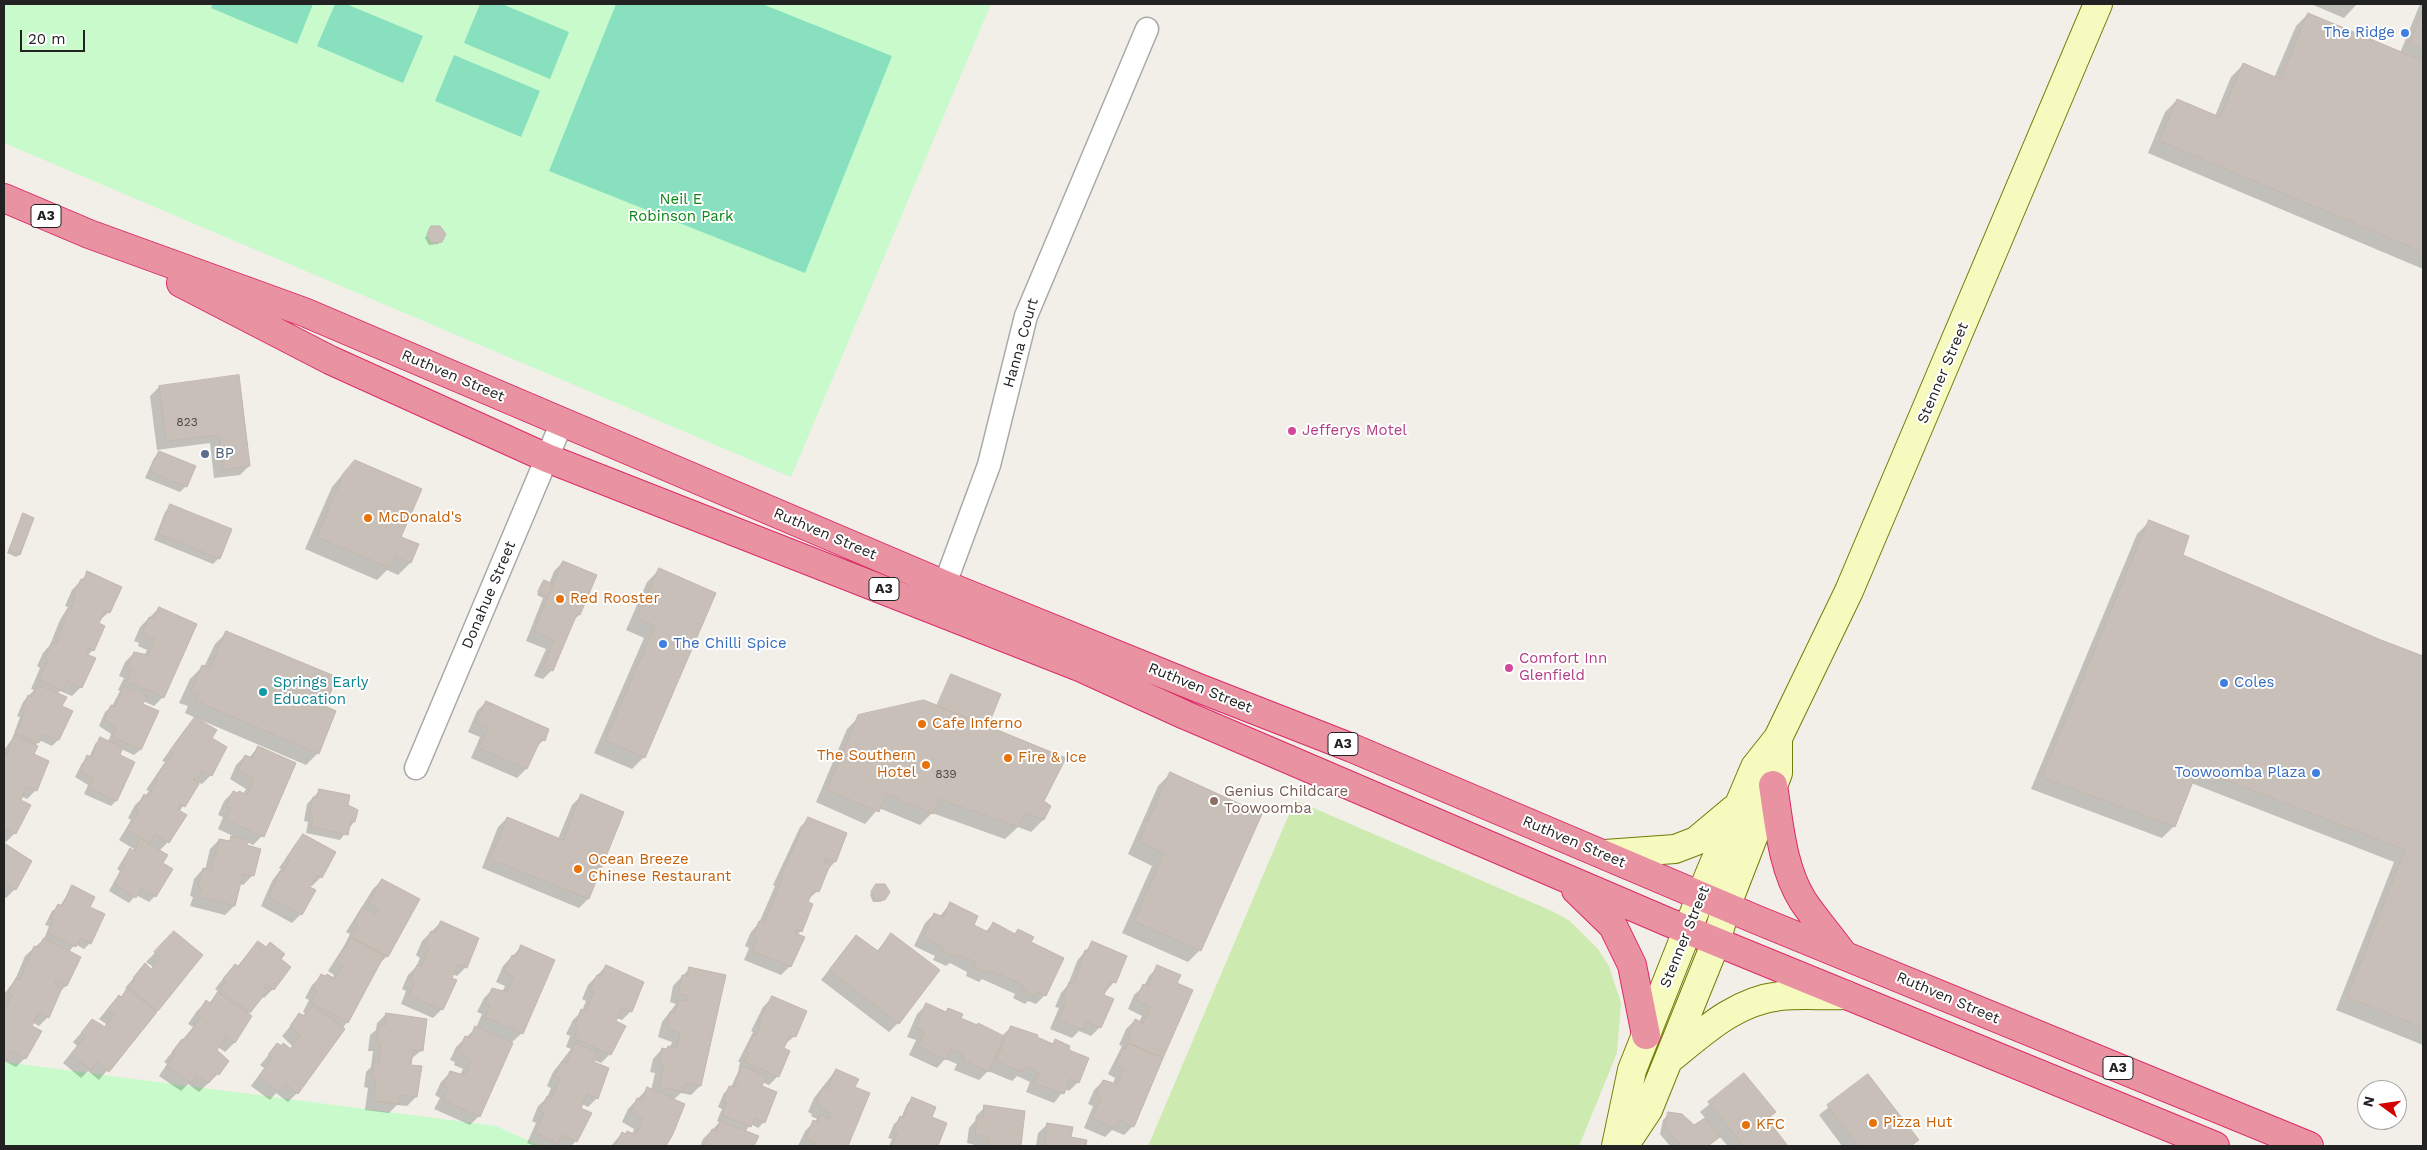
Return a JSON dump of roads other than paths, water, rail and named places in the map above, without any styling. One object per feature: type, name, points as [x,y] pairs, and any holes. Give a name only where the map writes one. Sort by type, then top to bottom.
[{"type":"highway","name":"Ruthven Street","points":[[4,198],[89,234],[304,312],[562,422],[940,597],[1082,668],[1185,715],[1565,879],[2215,1146]]},
{"type":"highway","name":"Ruthven Street","points":[[89,234],[330,360],[547,458],[1201,690],[1352,748],[1726,907],[2309,1146]]},
{"type":"highway","points":[[1773,785],[1783,848],[1794,883],[1802,900],[1843,954]]},
{"type":"highway","points":[[1565,879],[1613,926],[1632,965],[1646,1035]]},
{"type":"main road","name":"Stenner Street","points":[[1616,1146],[1632,1070],[1687,930],[1755,767],[1778,738],[1864,555],[2098,4]]},
{"type":"main road","name":"Stenner Street","points":[[1624,1146],[1648,1110],[1716,942],[1726,907],[1778,773],[1778,738]]},
{"type":"main road","points":[[1605,854],[1675,849],[1696,842],[1739,805]]},
{"type":"main road","points":[[1668,1060],[1715,1022],[1736,1009],[1779,996],[1846,995]]},
{"type":"street","name":"Hanna Court","points":[[940,597],[989,465],[1026,316],[1147,29]]},
{"type":"street","name":"Donahue Street","points":[[416,768],[562,422]]},
{"type":"place","name":"The Ridge","points":[[2405,33]]},
{"type":"place","name":"Jefferys Motel","points":[[1292,431]]},
{"type":"place","name":"BP","points":[[205,454]]},
{"type":"place","name":"McDonald's","points":[[368,518]]},
{"type":"place","name":"Red Rooster","points":[[560,599]]},
{"type":"place","name":"The Chilli Spice","points":[[663,644]]},
{"type":"place","name":"Comfort Inn Glenfield","points":[[1509,668]]},
{"type":"place","name":"Coles","points":[[2224,683]]},
{"type":"place","name":"Springs Early Education","points":[[263,692]]},
{"type":"place","name":"Cafe Inferno","points":[[922,724]]},
{"type":"place","name":"Fire & Ice","points":[[1008,758]]},
{"type":"place","name":"The Southern Hotel","points":[[926,765]]},
{"type":"place","name":"Toowoomba Plaza","points":[[2316,773]]},
{"type":"place","name":"Genius Childcare Toowoomba","points":[[1214,801]]},
{"type":"place","name":"Ocean Breeze Chinese Restaurant","points":[[578,869]]},
{"type":"place","name":"Pizza Hut","points":[[1873,1123]]},
{"type":"place","name":"KFC","points":[[1746,1125]]},
{"type":"park label","name":"Neil E Robinson Park","points":[[681,208]]}]
